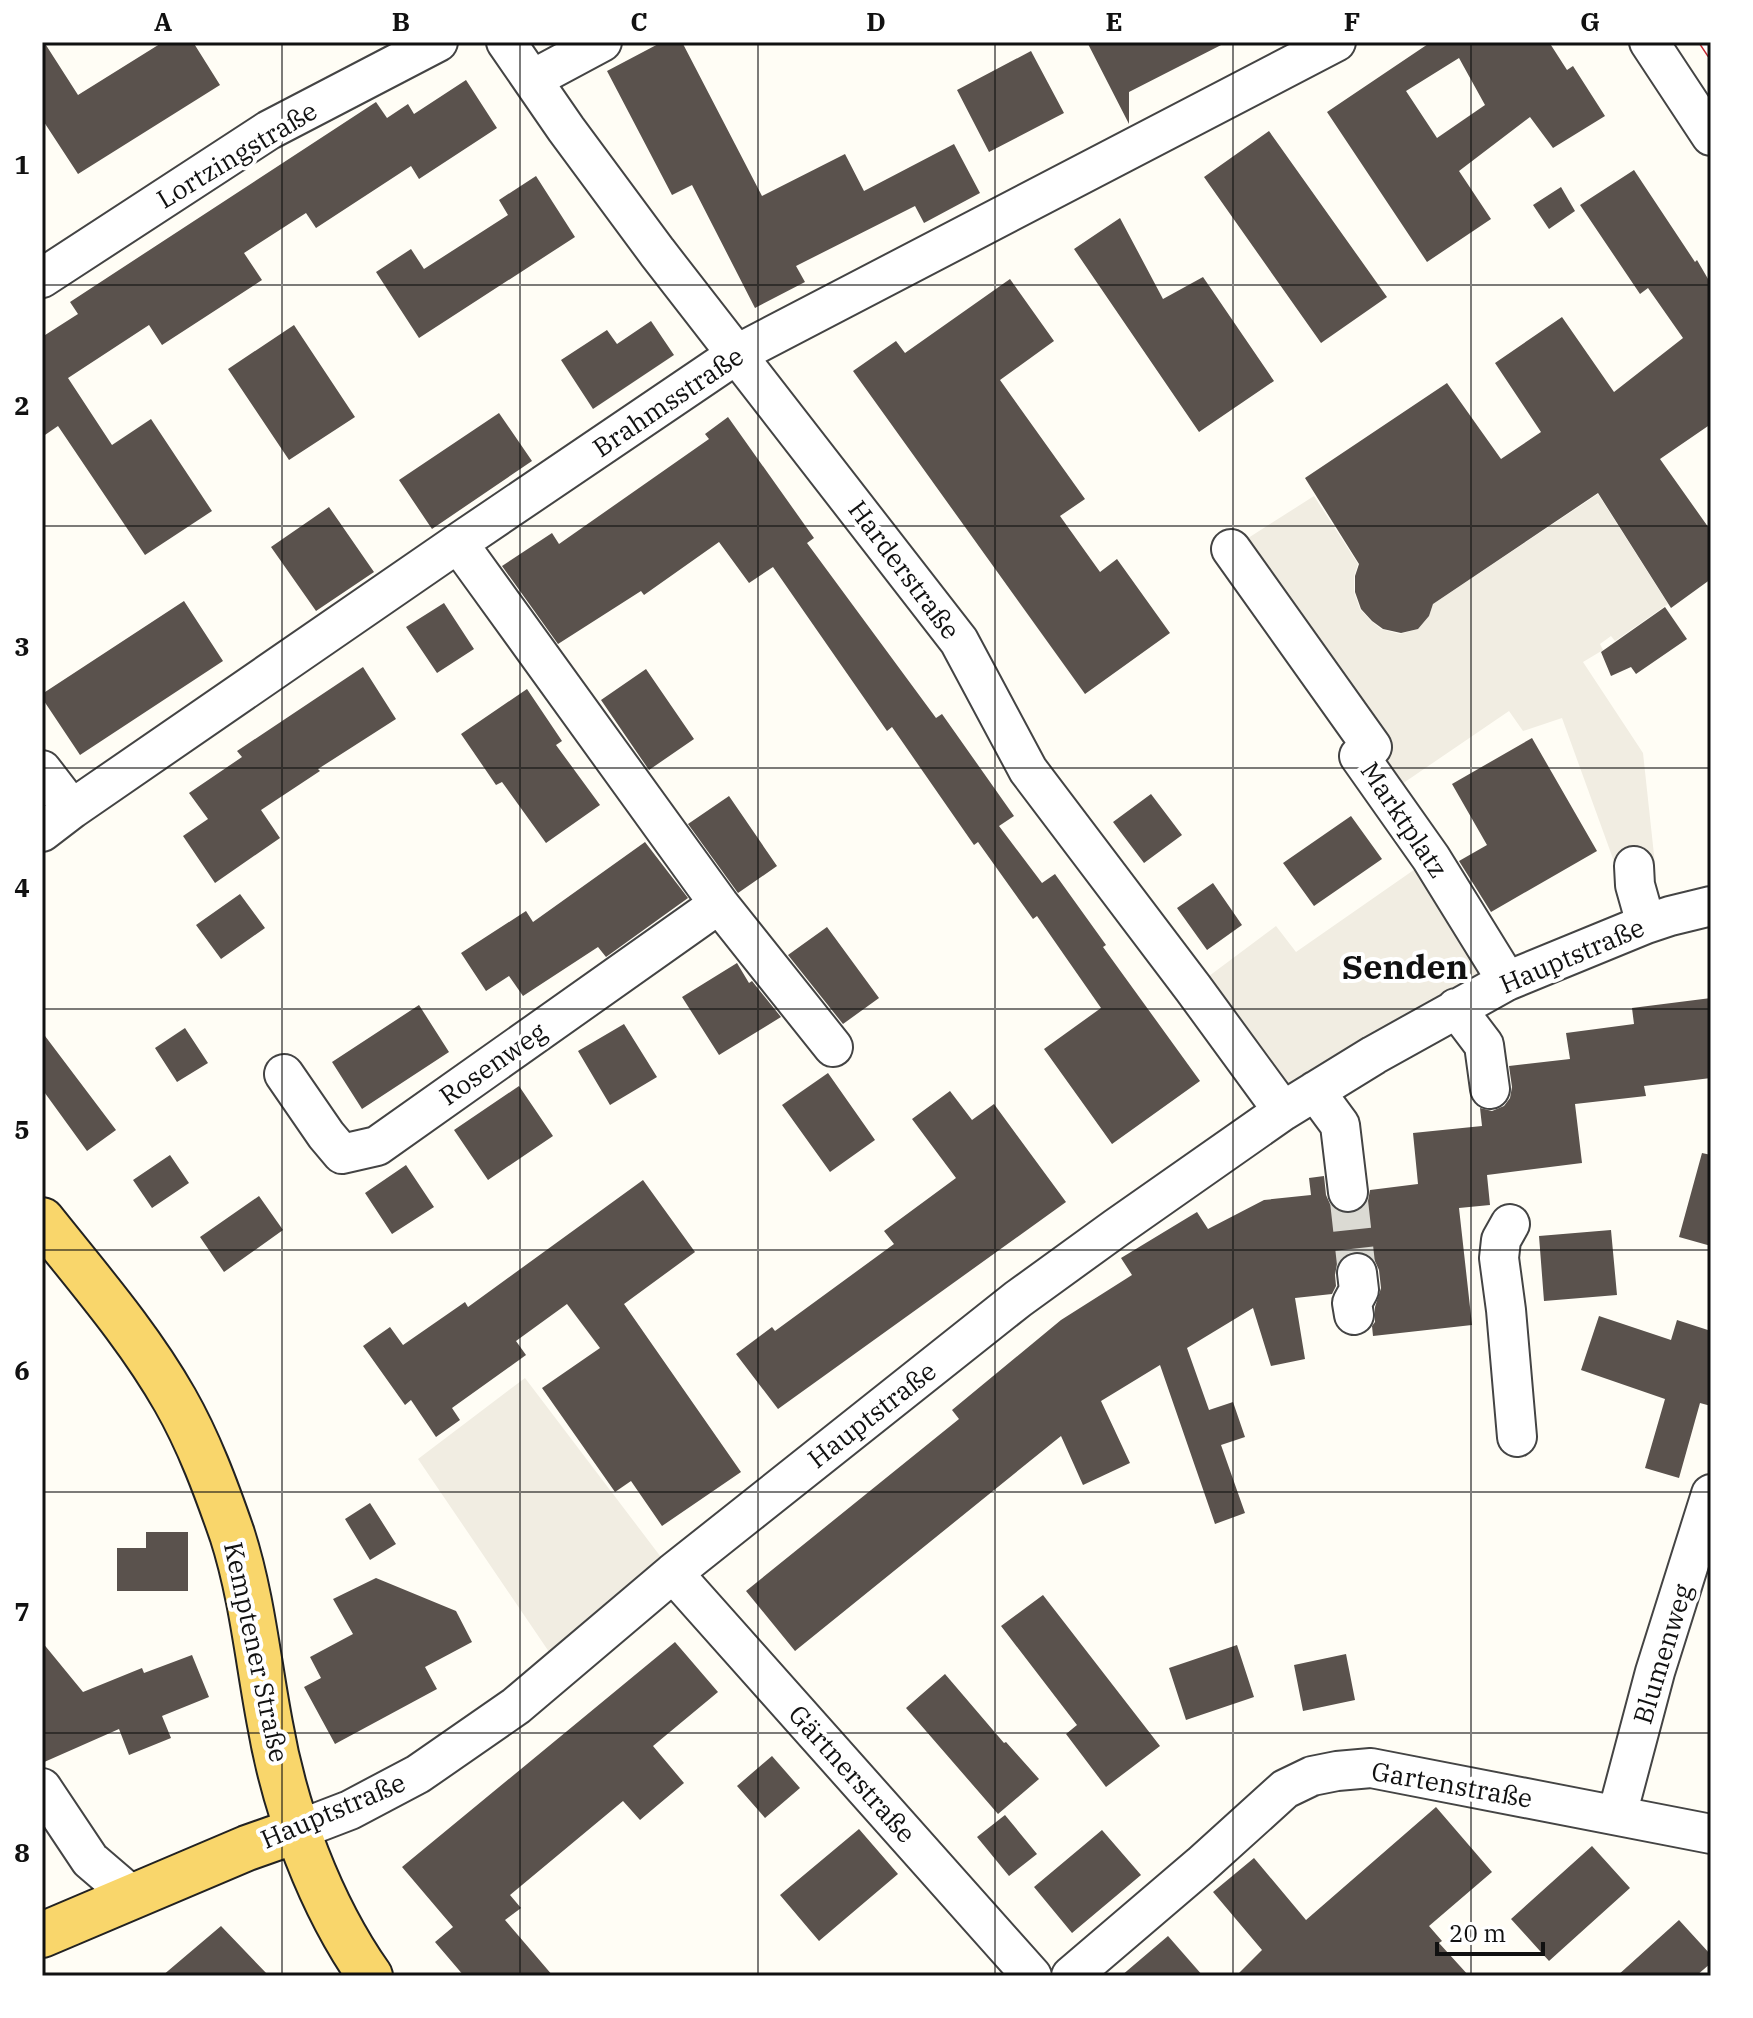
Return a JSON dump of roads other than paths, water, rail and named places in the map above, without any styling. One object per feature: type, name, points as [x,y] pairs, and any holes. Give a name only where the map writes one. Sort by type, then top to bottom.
[{"type":"main road","name":"Kemptener Straße","points":[[42,1220],[130,1331],[175,1399],[201,1451],[233,1537],[254,1623],[276,1756],[298,1830],[329,1907],[370,1976]]},
{"type":"main road","name":"Hauptstraße","points":[[42,1935],[247,1848],[298,1830]]},
{"type":"street","name":"Lortzingstraße","points":[[42,278],[269,130],[438,42]]},
{"type":"street","name":"Harderstraße","points":[[506,42],[657,252],[959,641],[1028,770],[1283,1111]]},
{"type":"street","points":[[533,79],[602,42]]},
{"type":"street","name":"Brahmsstraße","points":[[57,821],[737,354],[1336,42]]},
{"type":"street","points":[[1649,42],[1711,136]]},
{"type":"street","points":[[458,543],[719,904],[833,1047]]},
{"type":"street","name":"Marktplatz","points":[[1231,549],[1372,747],[1359,756],[1431,858],[1507,981]]},
{"type":"street","points":[[42,770],[57,821]]},
{"type":"street","points":[[1634,866],[1635,885],[1646,924]]},
{"type":"street","name":"Rosenweg","points":[[284,1074],[342,1154],[377,1146],[719,904]]},
{"type":"street","name":"Hauptstraße","points":[[298,1830],[350,1810],[418,1774],[516,1706],[673,1573],[1018,1299],[1283,1111],[1507,981],[1646,924],[1711,906]]},
{"type":"street","points":[[1456,1008],[1484,1045],[1490,1089]]},
{"type":"street","points":[[1315,1091],[1340,1125],[1348,1192]]},
{"type":"street","points":[[1510,1224],[1501,1240],[1499,1258],[1517,1437]]},
{"type":"street","points":[[1354,1315],[1352,1303],[1359,1290],[1357,1273]]},
{"type":"street","name":"Blumenweg","points":[[1617,1815],[1655,1672],[1711,1494]]},
{"type":"street","name":"Gärtnerstraße","points":[[673,1573],[1032,1976]]},
{"type":"street","name":"Gartenstraße","points":[[1071,1976],[1285,1789],[1312,1776],[1371,1768],[1711,1834]]},
{"type":"street","points":[[42,1788],[90,1860],[132,1896]]},
{"type":"tunnel","points":[[1348,1192],[1357,1273]]},
{"type":"railway","points":[[1703,42],[1711,54]]},
{"type":"district","name":"Senden","points":[[1405,967]]}]
